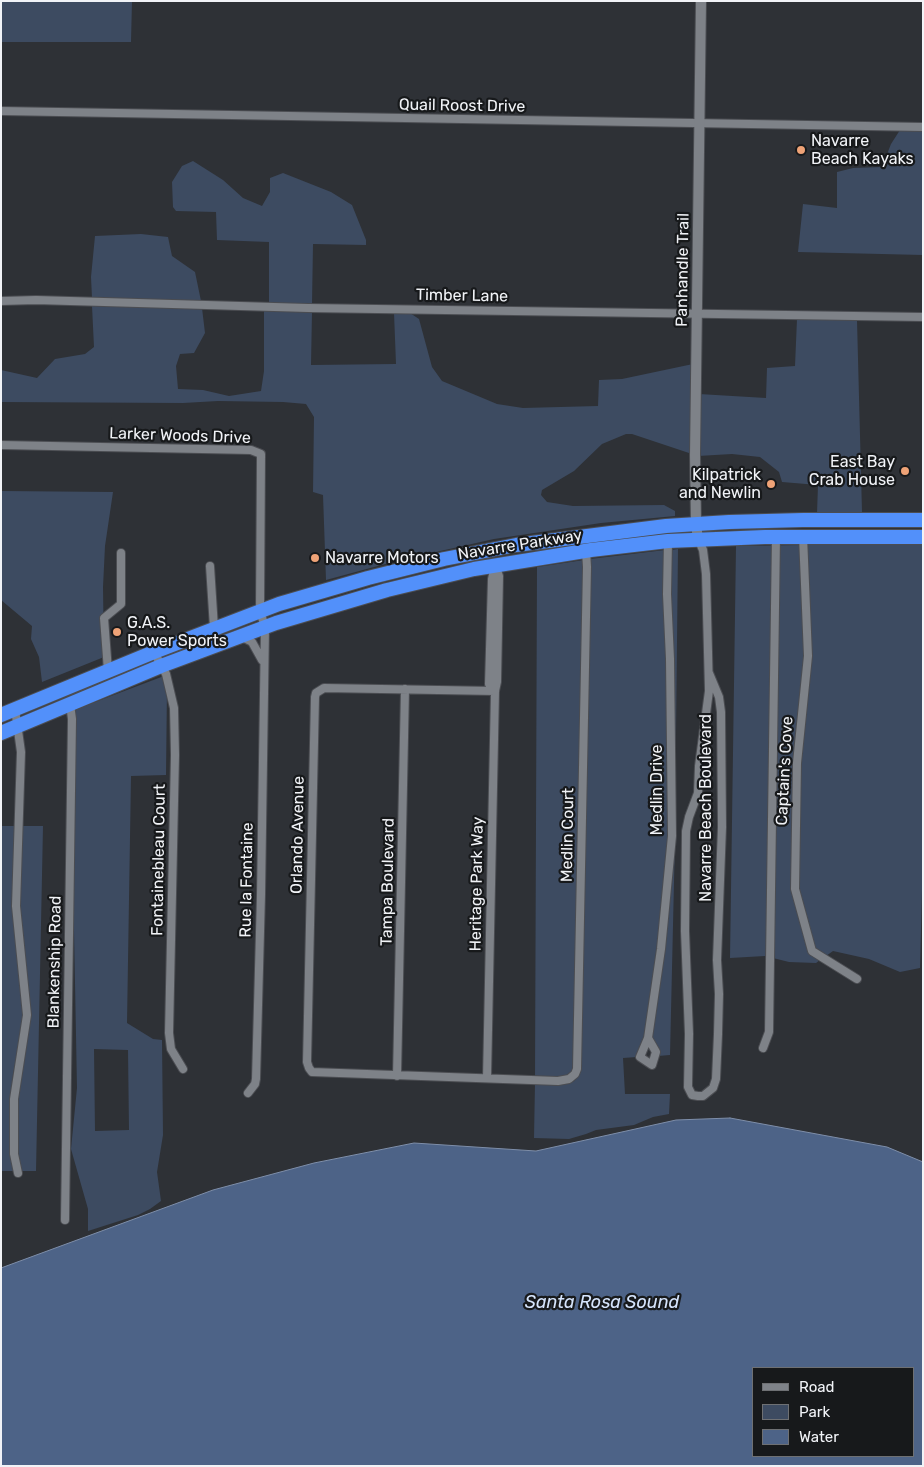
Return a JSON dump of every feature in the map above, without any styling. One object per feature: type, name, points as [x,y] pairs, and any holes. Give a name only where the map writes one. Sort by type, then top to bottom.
[{"type":"highway","name":"Navarre Parkway","points":[[1,715],[260,611],[368,578],[444,559],[516,545],[639,529],[696,524],[803,520],[923,520]]},
{"type":"highway","points":[[444,559],[468,558],[494,565],[502,554],[507,552],[612,536],[639,529]]},
{"type":"highway","name":"Navarre Parkway","points":[[1,733],[161,666],[239,636],[327,606],[446,575],[494,565],[668,541],[776,536],[923,537]]},
{"type":"street","name":"Panhandle Trail","points":[[698,539],[695,455],[702,1]]},
{"type":"street","name":"Quail Roost Drive","points":[[1,111],[923,127]]},
{"type":"street","name":"Timber Lane","points":[[1,301],[36,300],[308,308],[923,317]]},
{"type":"street","name":"Larker Woods Drive","points":[[1,445],[251,450],[259,452],[261,457],[260,611]]},
{"type":"street","points":[[763,1048],[769,1032],[776,536]]},
{"type":"street","name":"Captain's Cove","points":[[803,536],[808,656],[797,763],[794,889],[812,951],[857,979]]},
{"type":"street","points":[[698,539],[703,550],[706,574],[709,673]]},
{"type":"street","name":"Medlin Drive","points":[[648,1038],[672,836],[670,659],[667,594],[668,541]]},
{"type":"street","name":"Medlin Court","points":[[487,1078],[564,1081],[572,1077],[577,1069],[588,567],[586,551]]},
{"type":"street","points":[[108,671],[104,618],[121,604],[121,553]]},
{"type":"street","name":"Heritage Park Way","points":[[487,1078],[499,576],[494,565]]},
{"type":"street","points":[[210,566],[214,628]]},
{"type":"street","name":"Rue la Fontaine","points":[[248,1093],[255,1084],[256,1079],[265,627],[260,611]]},
{"type":"street","name":"Rue la Fontaine","points":[[239,636],[252,642],[264,664]]},
{"type":"street","name":"Fontainebleau Court","points":[[154,652],[166,674],[174,708],[170,1042],[174,1056],[183,1069]]},
{"type":"street","name":"Navarre Beach Boulevard","points":[[709,673],[722,712],[722,827],[717,960],[719,994],[718,1034],[716,1079],[713,1088],[703,1096],[698,1096],[692,1095],[688,1087],[689,1034],[685,931],[686,843],[688,822],[698,793],[699,766],[708,708],[709,673]]},
{"type":"street","name":"Orlando Avenue","points":[[397,1076],[316,1073],[309,1068],[307,1062],[316,693],[324,688],[495,691]]},
{"type":"street","name":"Tampa Boulevard","points":[[397,1076],[405,689]]},
{"type":"street","name":"Blankenship Road","points":[[65,1220],[72,719],[70,704]]},
{"type":"street","points":[[15,709],[21,752],[16,906],[27,1015],[14,1099],[14,1154],[18,1173]]},
{"type":"street","points":[[397,1076],[487,1078]]},
{"type":"green space","points":[[1,1],[132,1],[131,42],[1,42]]},
{"type":"green space","points":[[900,130],[923,131],[923,255],[798,252],[803,204],[837,208],[837,172],[853,168],[882,167],[891,144]]},
{"type":"green space","points":[[193,161],[223,180],[243,198],[262,206],[270,192],[270,178],[283,173],[331,192],[352,205],[366,240],[366,245],[313,244],[312,304],[265,303],[269,302],[269,242],[217,240],[216,212],[176,211],[173,207],[172,182],[182,166]]},
{"type":"green space","points":[[141,234],[168,237],[172,256],[195,272],[201,301],[92,298],[91,277],[95,236]]},
{"type":"green space","points":[[92,306],[202,308],[205,333],[194,353],[180,354],[176,366],[178,389],[203,390],[229,396],[261,391],[264,371],[264,310],[312,312],[311,365],[396,364],[394,313],[410,313],[419,319],[432,367],[442,381],[497,404],[523,408],[598,406],[599,380],[622,379],[693,364],[692,454],[632,434],[626,434],[602,444],[574,471],[542,490],[541,495],[547,502],[573,506],[664,505],[675,511],[675,516],[601,523],[494,539],[400,560],[326,580],[323,495],[313,492],[314,417],[306,404],[218,401],[183,403],[1,402],[1,370],[37,378],[55,359],[85,354],[94,347]]},
{"type":"green space","points":[[797,319],[857,320],[862,512],[817,513],[818,485],[782,482],[779,472],[760,457],[732,454],[698,456],[699,394],[766,398],[767,368],[795,366]]},
{"type":"green space","points":[[1,491],[113,492],[105,546],[103,587],[104,657],[42,682],[39,657],[31,639],[32,626],[1,600]]},
{"type":"green space","points":[[800,545],[805,656],[791,889],[808,952],[820,960],[816,963],[789,962],[765,956],[730,958],[736,546]]},
{"type":"green space","points":[[806,545],[923,545],[923,852],[920,968],[900,972],[869,959],[833,951],[826,956],[814,949],[798,888],[800,763],[811,655]]},
{"type":"green space","points":[[678,549],[675,828],[670,594],[671,550]]},
{"type":"green space","points":[[665,550],[669,836],[657,949],[645,1036],[637,1057],[623,1058],[625,1094],[670,1094],[669,1114],[653,1117],[634,1125],[596,1130],[569,1139],[534,1138],[535,1083],[564,1084],[574,1081],[578,1076],[590,559]]},
{"type":"green space","points":[[584,560],[574,1068],[573,1072],[563,1077],[535,1076],[537,567]]},
{"type":"green space","points":[[164,676],[167,688],[166,775],[131,776],[127,1023],[153,1039],[162,1040],[163,1135],[157,1172],[161,1201],[138,1215],[88,1231],[88,1209],[71,1149],[77,1088],[73,878],[74,710]],"holes":[[[94,1049],[128,1050],[129,1130],[95,1131]]]},
{"type":"green space","points":[[1,826],[16,826],[24,1015],[13,1074],[11,1099],[15,1171],[1,1171]]},
{"type":"green space","points":[[23,826],[43,826],[36,1171],[21,1171],[17,1153],[17,1100],[30,1015],[19,906]]},
{"type":"green space","points":[[675,839],[670,1055],[658,1056],[651,1037]]},
{"type":"water","name":"Santa Rosa Sound","points":[[730,1118],[887,1147],[923,1162],[923,1466],[1,1466],[1,1268],[213,1190],[314,1163],[414,1143],[536,1151],[676,1120]]},
{"type":"place","name":"Navarre Beach Kayaks","points":[[801,150]]},
{"type":"place","name":"East Bay Crab House","points":[[905,471]]},
{"type":"place","name":"Kilpatrick and Newlin","points":[[771,484]]},
{"type":"place","name":"Navarre Motors","points":[[315,558]]},
{"type":"place","name":"G.A.S. Power Sports","points":[[117,632]]}]
